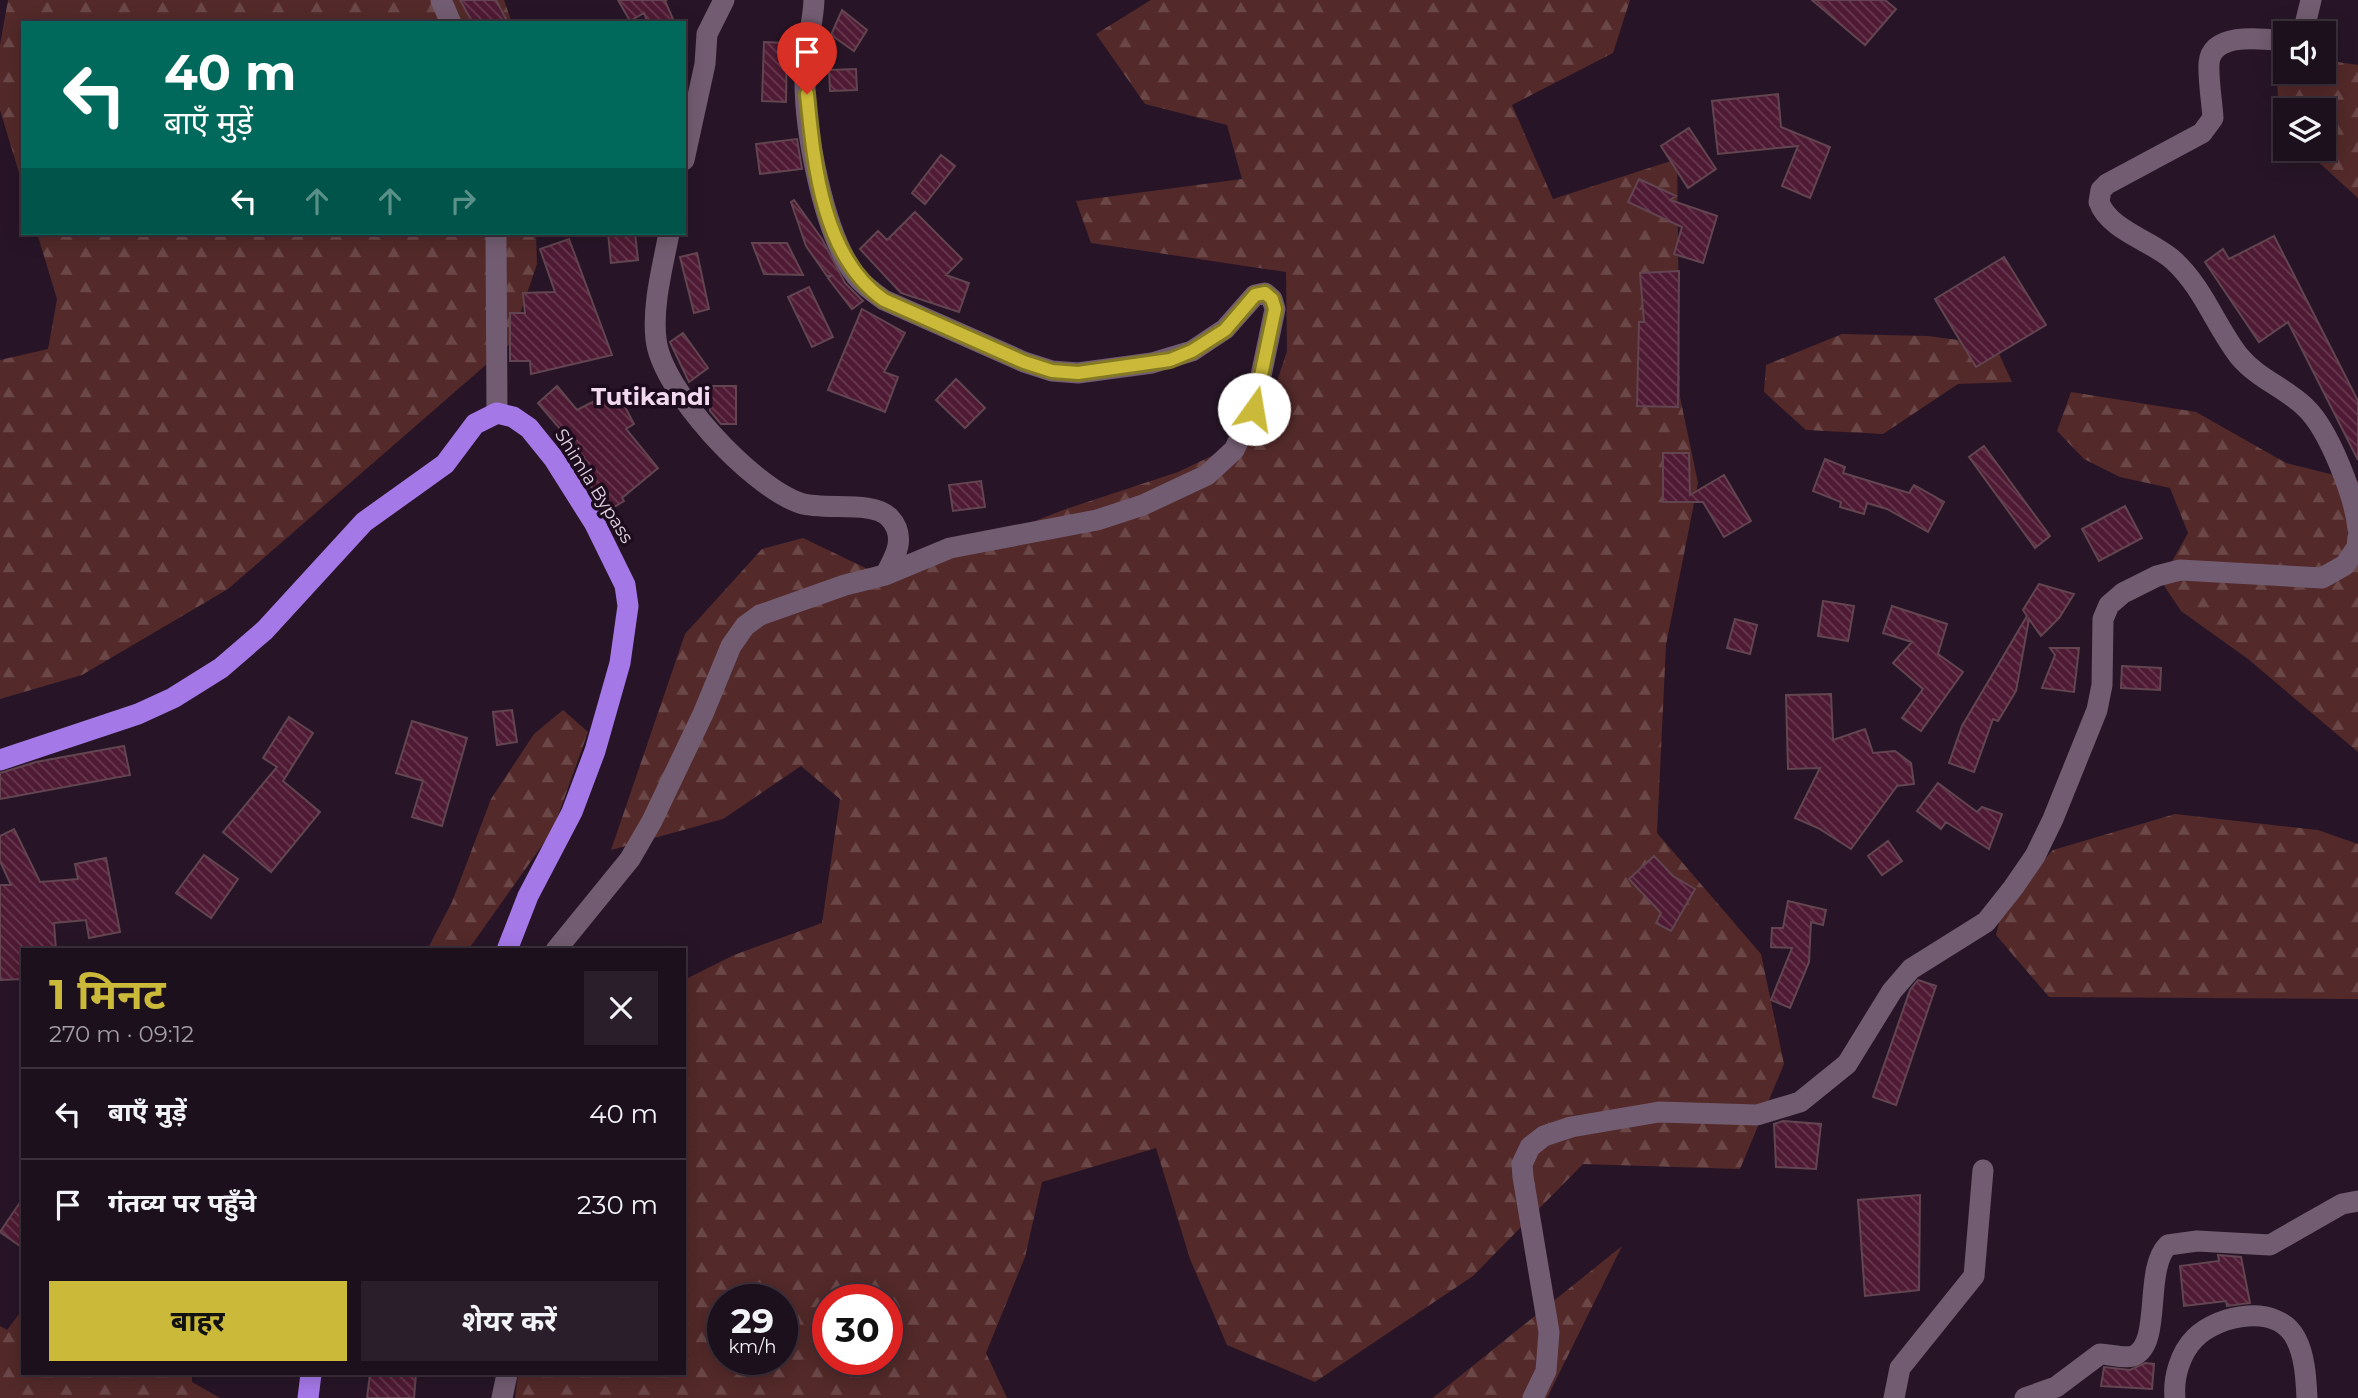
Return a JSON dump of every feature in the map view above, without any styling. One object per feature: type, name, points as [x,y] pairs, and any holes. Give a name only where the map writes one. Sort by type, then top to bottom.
[{"type":"highway","points":[[0,760],[138,713],[173,698],[221,668],[265,631],[364,522],[439,469],[475,424],[497,413]]},
{"type":"highway","name":"Shimla Bypass","points":[[497,413],[513,417],[529,428],[554,458],[616,564],[625,585],[628,606],[620,663],[595,751],[572,812],[528,896],[508,948]]},
{"type":"highway","points":[[308,1398],[311,1375]]},
{"type":"street","points":[[440,0],[450,21]]},
{"type":"street","points":[[686,151],[705,64],[707,34],[724,0]]},
{"type":"street","points":[[558,948],[630,859],[652,821],[703,715],[731,646],[745,626],[760,615],[885,575],[960,545],[1097,520],[1143,505],[1216,469],[1234,450],[1254,409],[1275,309],[1269,295],[1258,294],[1225,330],[1192,351],[1152,363],[1064,373],[1024,362],[884,300],[856,276],[844,256],[816,169],[805,75],[814,0]]},
{"type":"street","points":[[2306,21],[2311,0]]},
{"type":"street","points":[[2273,40],[2241,39],[2219,47],[2209,63],[2213,118],[2206,130],[2107,184],[2101,190],[2099,202],[2108,216],[2168,255],[2185,271],[2245,363],[2294,398],[2315,419],[2346,487],[2358,529]]},
{"type":"street","points":[[496,235],[497,413]]},
{"type":"street","points":[[669,235],[656,339],[661,358],[683,398],[723,447],[779,494],[800,503],[869,508],[890,518],[900,538],[897,554],[885,575]]},
{"type":"street","points":[[1533,1398],[1546,1371],[1549,1332],[1522,1177],[1522,1164],[1530,1147],[1544,1136],[1571,1127],[1659,1112],[1757,1115],[1786,1109],[1824,1086],[1858,1050],[1901,979],[1911,969],[1986,922],[2035,856],[2096,710],[2102,685],[2103,619],[2109,605],[2135,586],[2180,570],[2322,578],[2345,565],[2357,547],[2358,537]]},
{"type":"street","points":[[1894,1398],[1900,1368],[1974,1276],[1983,1170]]},
{"type":"street","points":[[2025,1398],[2056,1387],[2100,1354],[2127,1357],[2140,1351],[2147,1338],[2157,1261],[2168,1245],[2197,1241],[2270,1245],[2342,1204],[2358,1201]]},
{"type":"street","points":[[2175,1398],[2176,1373],[2193,1340],[2221,1321],[2257,1317],[2280,1323],[2296,1339],[2307,1398]]},
{"type":"street","points":[[502,1398],[507,1375]]},
{"type":"green space","points":[[8,0],[504,0],[511,21],[21,21],[21,179],[0,110],[0,45]]},
{"type":"green space","points":[[1151,0],[1630,0],[1613,53],[1512,105],[1553,199],[1677,159],[1680,397],[1698,483],[1666,645],[1657,833],[1761,954],[1784,1064],[1740,1169],[1583,1164],[1473,1276],[1315,1382],[1227,1345],[1190,1259],[1156,1148],[1042,1182],[1025,1257],[986,1353],[1007,1398],[515,1398],[518,1375],[686,1375],[686,979],[734,955],[822,923],[840,799],[801,766],[723,819],[611,850],[685,634],[762,549],[803,538],[876,573],[962,549],[1066,509],[1178,472],[1260,433],[1287,351],[1286,272],[1091,243],[1076,201],[1242,179],[1227,125],[1145,104],[1096,34]]},
{"type":"green space","points":[[2336,62],[2358,65],[2358,198],[2317,161],[2336,161],[2336,98],[2278,98],[2277,84],[2336,84]]},
{"type":"green space","points":[[38,235],[536,235],[537,264],[510,344],[228,589],[82,675],[0,699],[0,360],[48,349],[57,299]]},
{"type":"green space","points":[[1842,334],[1928,336],[1995,345],[2012,382],[1958,384],[1883,434],[1806,430],[1764,392],[1766,365]]},
{"type":"green space","points":[[2071,392],[2196,412],[2286,463],[2358,481],[2358,752],[2248,659],[2181,611],[2161,581],[2188,533],[2170,488],[2120,477],[2084,459],[2057,431]]},
{"type":"green space","points":[[563,710],[588,732],[553,830],[469,948],[428,948],[452,902],[491,799],[534,734]]},
{"type":"green space","points":[[2175,814],[2318,830],[2358,844],[2358,999],[2049,997],[1996,935],[2004,902],[2053,850]]},
{"type":"green space","points":[[1622,1246],[1547,1398],[1433,1398],[1434,1397]]},
{"type":"green space","points":[[21,1312],[21,1375],[192,1375],[192,1382],[220,1398],[0,1398],[0,1326],[7,1330]]},
{"type":"building","points":[[460,0],[496,0],[507,21],[472,21]]},
{"type":"building","points":[[618,0],[667,0],[665,1],[673,19],[647,21],[644,13],[630,21]]},
{"type":"building","points":[[1812,0],[1885,0],[1896,9],[1865,45]]},
{"type":"building","points":[[842,10],[867,30],[854,51],[831,35]]},
{"type":"building","points":[[764,42],[787,43],[786,102],[762,101]]},
{"type":"building","points":[[856,69],[857,90],[830,91],[829,70]]},
{"type":"building","points":[[1778,94],[1781,127],[1830,147],[1810,198],[1782,186],[1798,146],[1718,154],[1712,101]]},
{"type":"building","points":[[1689,128],[1716,169],[1688,188],[1661,146]]},
{"type":"building","points":[[797,139],[802,169],[760,174],[756,144]]},
{"type":"building","points":[[941,155],[955,166],[925,204],[912,193]]},
{"type":"building","points":[[1639,179],[1676,196],[1670,200],[1717,216],[1703,263],[1674,254],[1682,227],[1628,202]]},
{"type":"building","points":[[794,200],[822,239],[845,283],[863,301],[852,309],[828,278],[831,276],[827,276],[806,246],[791,202]]},
{"type":"building","points":[[915,212],[962,259],[946,275],[969,283],[959,312],[901,293],[860,249],[878,231],[887,240]]},
{"type":"building","points":[[608,235],[635,235],[638,260],[611,263]]},
{"type":"building","points":[[2274,236],[2358,401],[2358,460],[2288,322],[2259,342],[2205,262],[2223,249],[2229,259]]},
{"type":"building","points":[[569,239],[612,355],[531,374],[530,361],[510,361],[510,313],[525,313],[523,293],[555,292],[540,249]]},
{"type":"building","points":[[752,243],[787,243],[803,275],[764,274]]},
{"type":"building","points":[[697,253],[709,309],[694,313],[680,257]]},
{"type":"building","points":[[2004,257],[2046,325],[1976,367],[1935,299]]},
{"type":"building","points":[[1679,271],[1678,407],[1637,406],[1639,322],[1644,322],[1640,273]]},
{"type":"building","points":[[809,287],[833,337],[812,347],[788,297]]},
{"type":"building","points":[[862,309],[905,333],[884,372],[898,377],[885,412],[828,390]]},
{"type":"building","points":[[683,333],[708,368],[689,382],[670,342]]},
{"type":"building","points":[[956,379],[985,408],[965,428],[936,400]]},
{"type":"building","points":[[557,386],[577,410],[616,390],[634,424],[626,429],[658,468],[622,498],[624,501],[606,512],[576,461],[584,457],[538,403]]},
{"type":"building","points":[[710,386],[736,386],[736,424],[721,424],[710,411]]},
{"type":"building","points":[[1984,446],[2050,536],[2035,548],[1969,457]]},
{"type":"building","points":[[1663,453],[1689,453],[1690,495],[1724,475],[1751,521],[1724,537],[1703,502],[1663,502]]},
{"type":"building","points":[[1825,459],[1845,467],[1843,473],[1909,493],[1914,485],[1944,502],[1928,532],[1887,509],[1867,503],[1864,514],[1840,507],[1841,502],[1813,491]]},
{"type":"building","points":[[981,481],[985,507],[953,511],[949,485]]},
{"type":"building","points":[[2125,506],[2142,538],[2099,561],[2082,529]]},
{"type":"building","points":[[2039,584],[2074,594],[2059,618],[2041,636],[2029,619],[2016,691],[1998,721],[1993,719],[1974,772],[1949,763],[1962,726],[2027,616],[2023,610]]},
{"type":"building","points":[[1823,601],[1854,606],[1848,641],[1818,636]]},
{"type":"building","points":[[1892,606],[1947,624],[1938,654],[1963,672],[1921,731],[1902,718],[1923,689],[1893,663],[1912,642],[1883,633]]},
{"type":"building","points":[[1735,619],[1757,625],[1750,654],[1727,648]]},
{"type":"building","points":[[2050,648],[2079,648],[2074,692],[2042,688],[2055,655]]},
{"type":"building","points":[[2122,666],[2161,668],[2160,690],[2121,688]]},
{"type":"building","points":[[1831,694],[1833,740],[1865,729],[1873,753],[1895,751],[1911,763],[1914,784],[1897,786],[1851,849],[1818,828],[1795,818],[1820,768],[1788,769],[1786,695]]},
{"type":"building","points":[[512,710],[517,742],[497,745],[493,712]]},
{"type":"building","points":[[289,717],[313,733],[283,781],[320,812],[271,872],[223,832],[277,767],[263,758]]},
{"type":"building","points":[[412,721],[467,738],[442,826],[412,817],[423,781],[396,773]]},
{"type":"building","points":[[124,746],[130,775],[0,799],[0,773],[36,762]]},
{"type":"building","points":[[1938,783],[1977,812],[1982,807],[2002,814],[1989,849],[1946,822],[1941,829],[1917,811]]},
{"type":"building","points":[[14,829],[40,882],[78,879],[75,864],[106,858],[120,932],[89,938],[86,920],[54,923],[56,948],[21,948],[21,979],[0,980],[0,885],[11,885],[0,861],[0,836]]},
{"type":"building","points":[[1888,841],[1902,861],[1882,875],[1868,856]]},
{"type":"building","points":[[204,855],[238,879],[211,918],[176,893]]},
{"type":"building","points":[[1654,856],[1673,876],[1695,889],[1671,931],[1656,923],[1661,913],[1629,879]]},
{"type":"building","points":[[1788,901],[1826,910],[1823,925],[1811,922],[1809,962],[1790,1008],[1771,1000],[1792,948],[1771,947],[1772,928],[1783,928]]},
{"type":"building","points":[[1918,980],[1936,986],[1896,1105],[1873,1097],[1910,990]]},
{"type":"building","points":[[1783,1121],[1821,1124],[1816,1169],[1776,1167],[1774,1124]]},
{"type":"building","points":[[1920,1195],[1919,1290],[1865,1296],[1858,1200]]},
{"type":"building","points":[[21,1201],[21,1247],[0,1232]]},
{"type":"building","points":[[2218,1255],[2241,1257],[2250,1303],[2227,1306],[2226,1301],[2184,1306],[2180,1266],[2219,1261]]},
{"type":"building","points":[[2145,1363],[2154,1364],[2152,1389],[2101,1386],[2104,1367],[2130,1370]]},
{"type":"building","points":[[370,1375],[416,1375],[414,1398],[367,1398]]},
{"type":"district","name":"Tutikandi","points":[[651,397]]},
{"type":"route","points":[[807,94],[816,169],[826,209],[844,256],[856,276],[884,300],[1024,362],[1052,371],[1078,373],[1170,360],[1192,351],[1225,330],[1255,295],[1265,293],[1272,299],[1275,309],[1254,409]]}]
